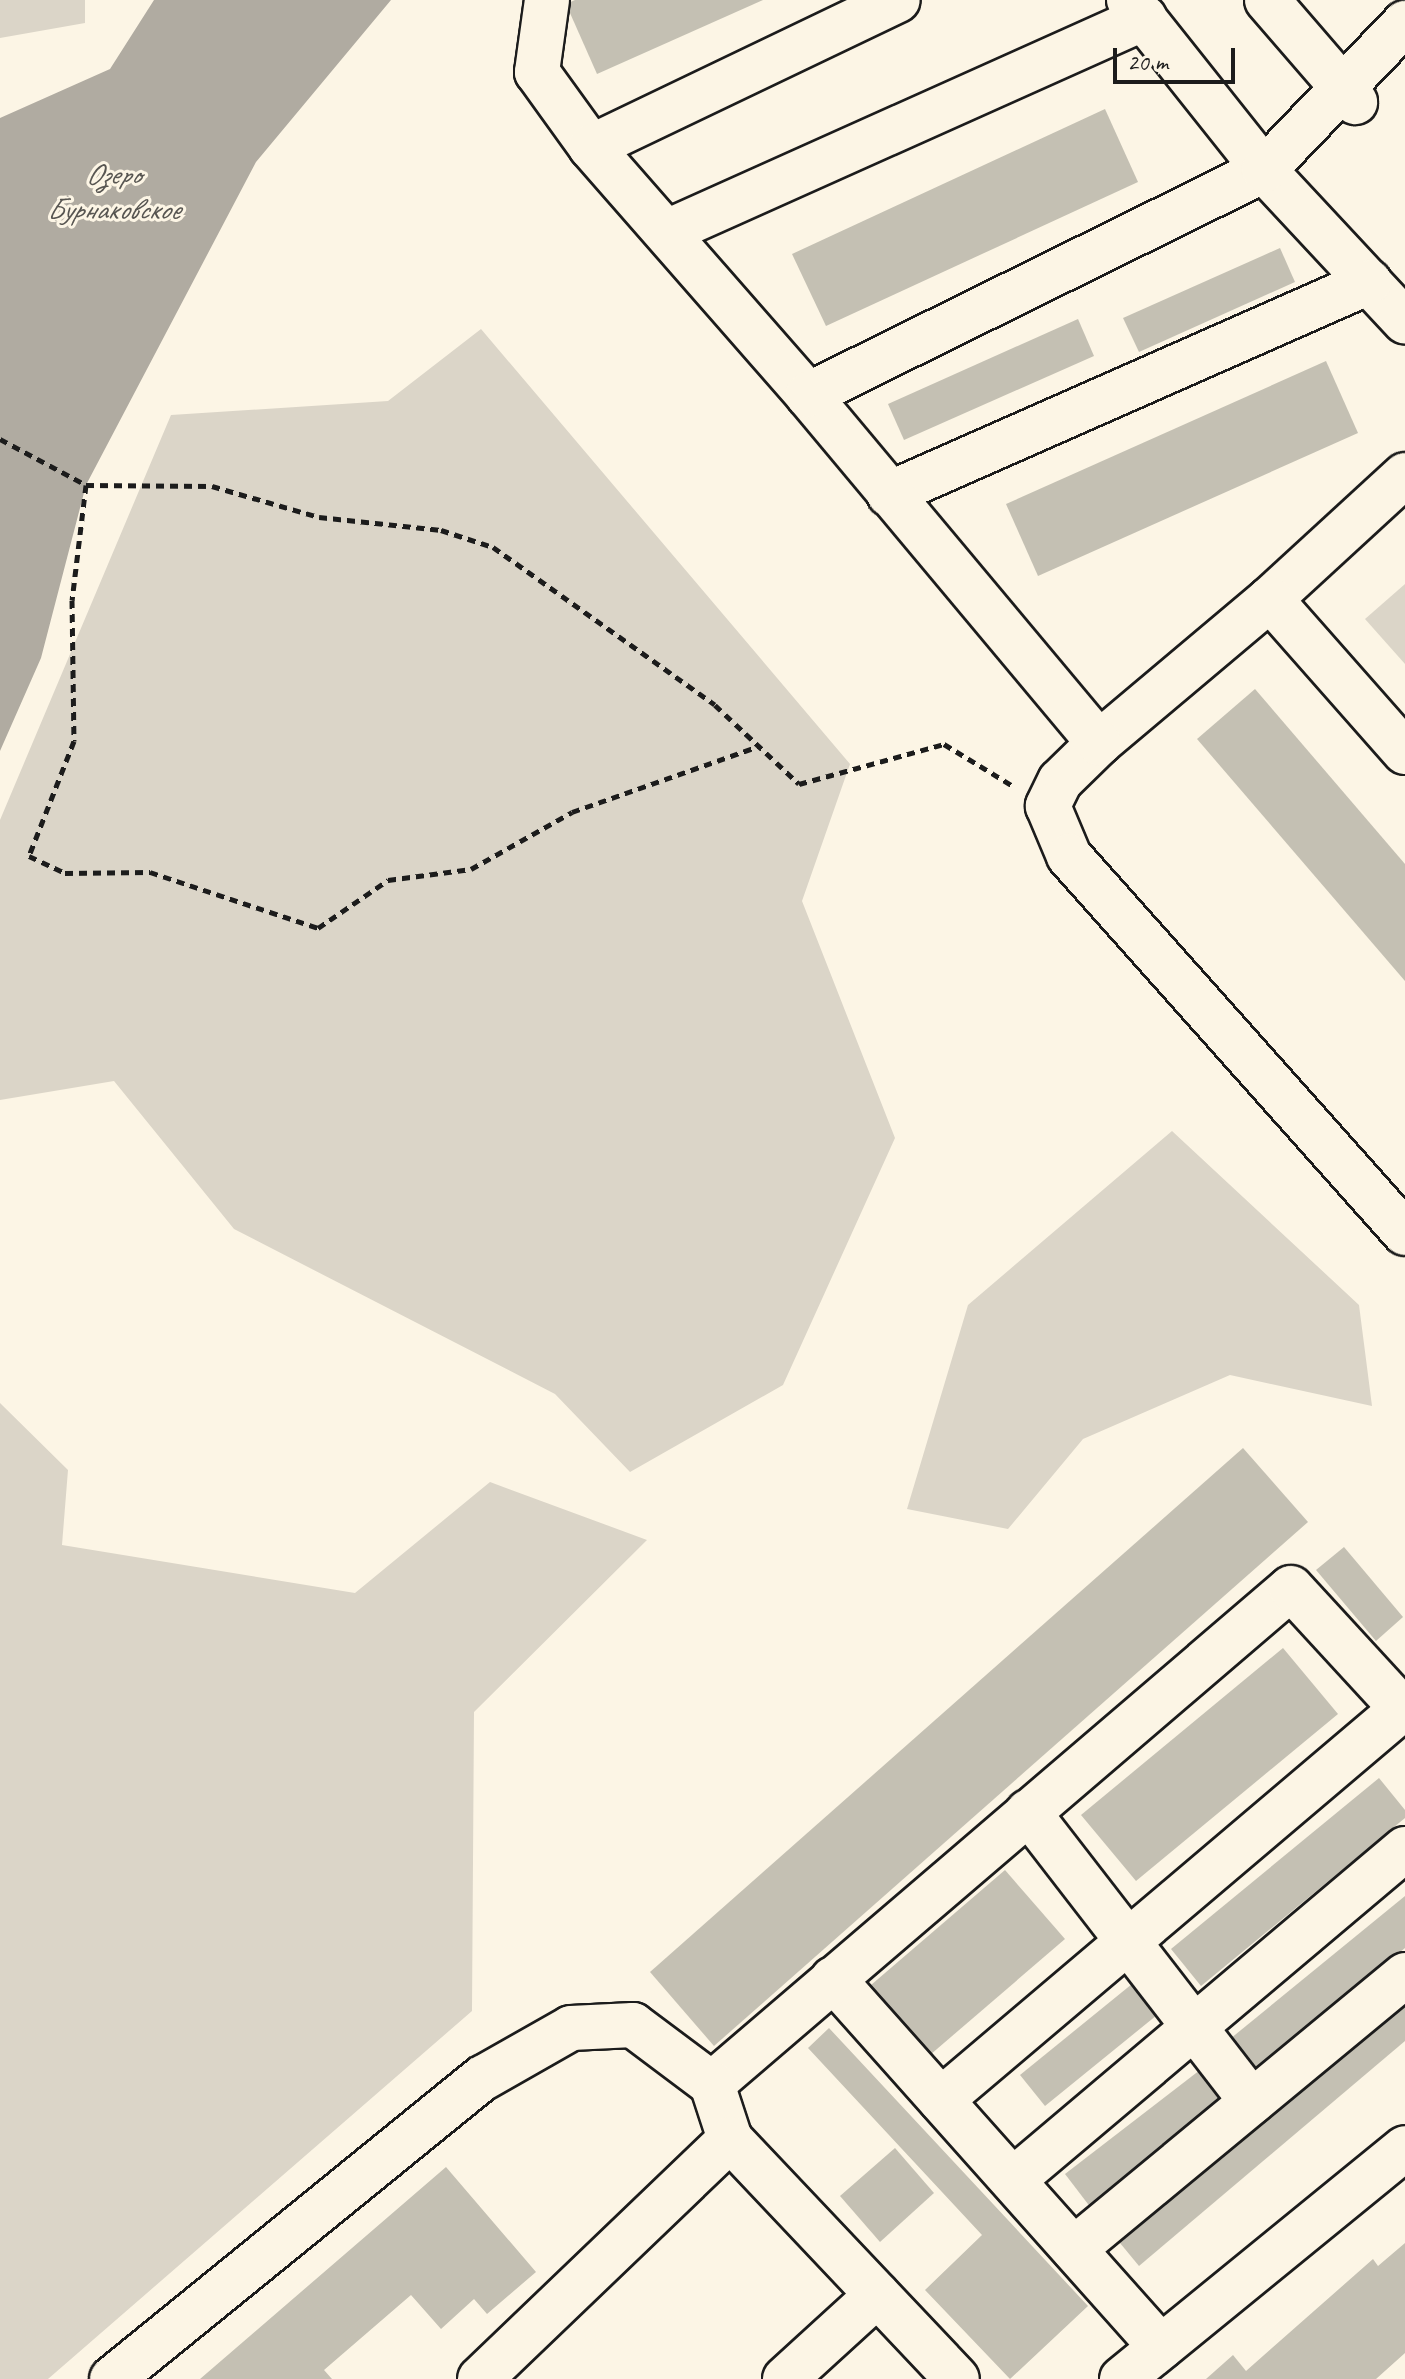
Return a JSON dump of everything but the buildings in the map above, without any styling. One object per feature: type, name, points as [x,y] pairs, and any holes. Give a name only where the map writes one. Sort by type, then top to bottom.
[{"type":"street","points":[[547,0],[537,72],[591,147],[669,231],[1099,743]]},
{"type":"street","points":[[591,147],[898,0]]},
{"type":"street","points":[[1267,0],[1348,95]]},
{"type":"street","points":[[669,231],[1136,9],[1264,170],[1405,321]]},
{"type":"street","points":[[808,395],[1264,170],[1348,95],[1405,23]]},
{"type":"street","points":[[889,494],[1369,282]]},
{"type":"street","points":[[1405,475],[1270,599],[1099,743],[1060,781],[1048,806],[1069,856],[1391,1187],[1405,1233]]},
{"type":"street","points":[[1270,599],[1405,752]]},
{"type":"street","points":[[712,2084],[1291,1588],[1404,1710],[941,2100]]},
{"type":"street","points":[[1028,1812],[1196,2025],[1252,2102]]},
{"type":"street","points":[[1013,2180],[1405,1849]]},
{"type":"street","points":[[1074,2249],[1405,1975]]},
{"type":"street","points":[[833,1979],[1161,2347]]},
{"type":"street","points":[[112,2379],[483,2078],[571,2028],[633,2025],[712,2084],[730,2139],[957,2379]]},
{"type":"street","points":[[480,2379],[730,2139]]},
{"type":"street","points":[[1122,2379],[1405,2148]]},
{"type":"street","points":[[785,2379],[877,2295]]},
{"type":"path","points":[[0,439],[86,485],[212,486],[319,517],[441,530],[493,547],[715,705],[799,784],[944,744],[1048,806]]},
{"type":"path","points":[[86,485],[72,600],[74,741],[29,856],[65,873],[150,872],[318,928],[388,880],[471,869],[572,812],[759,746]]},
{"type":"shaded area","points":[[0,0],[85,0],[85,23],[0,38]]},
{"type":"shaded area","points":[[481,329],[850,764],[802,901],[895,1138],[783,1385],[630,1472],[555,1394],[234,1229],[114,1081],[0,1100],[0,820],[171,415],[388,401]]},
{"type":"shaded area","points":[[1405,584],[1405,664],[1365,619]]},
{"type":"shaded area","points":[[1172,1131],[1359,1305],[1372,1406],[1230,1375],[1083,1439],[1008,1529],[907,1509],[968,1305]]},
{"type":"shaded area","points":[[0,1403],[68,1470],[62,1545],[355,1593],[490,1482],[647,1540],[474,1712],[472,2011],[48,2379],[0,2379]]},
{"type":"water","name":"Озеро Бурнаковское","points":[[154,0],[391,0],[256,162],[86,485],[41,658],[0,751],[0,118],[110,69]]}]
